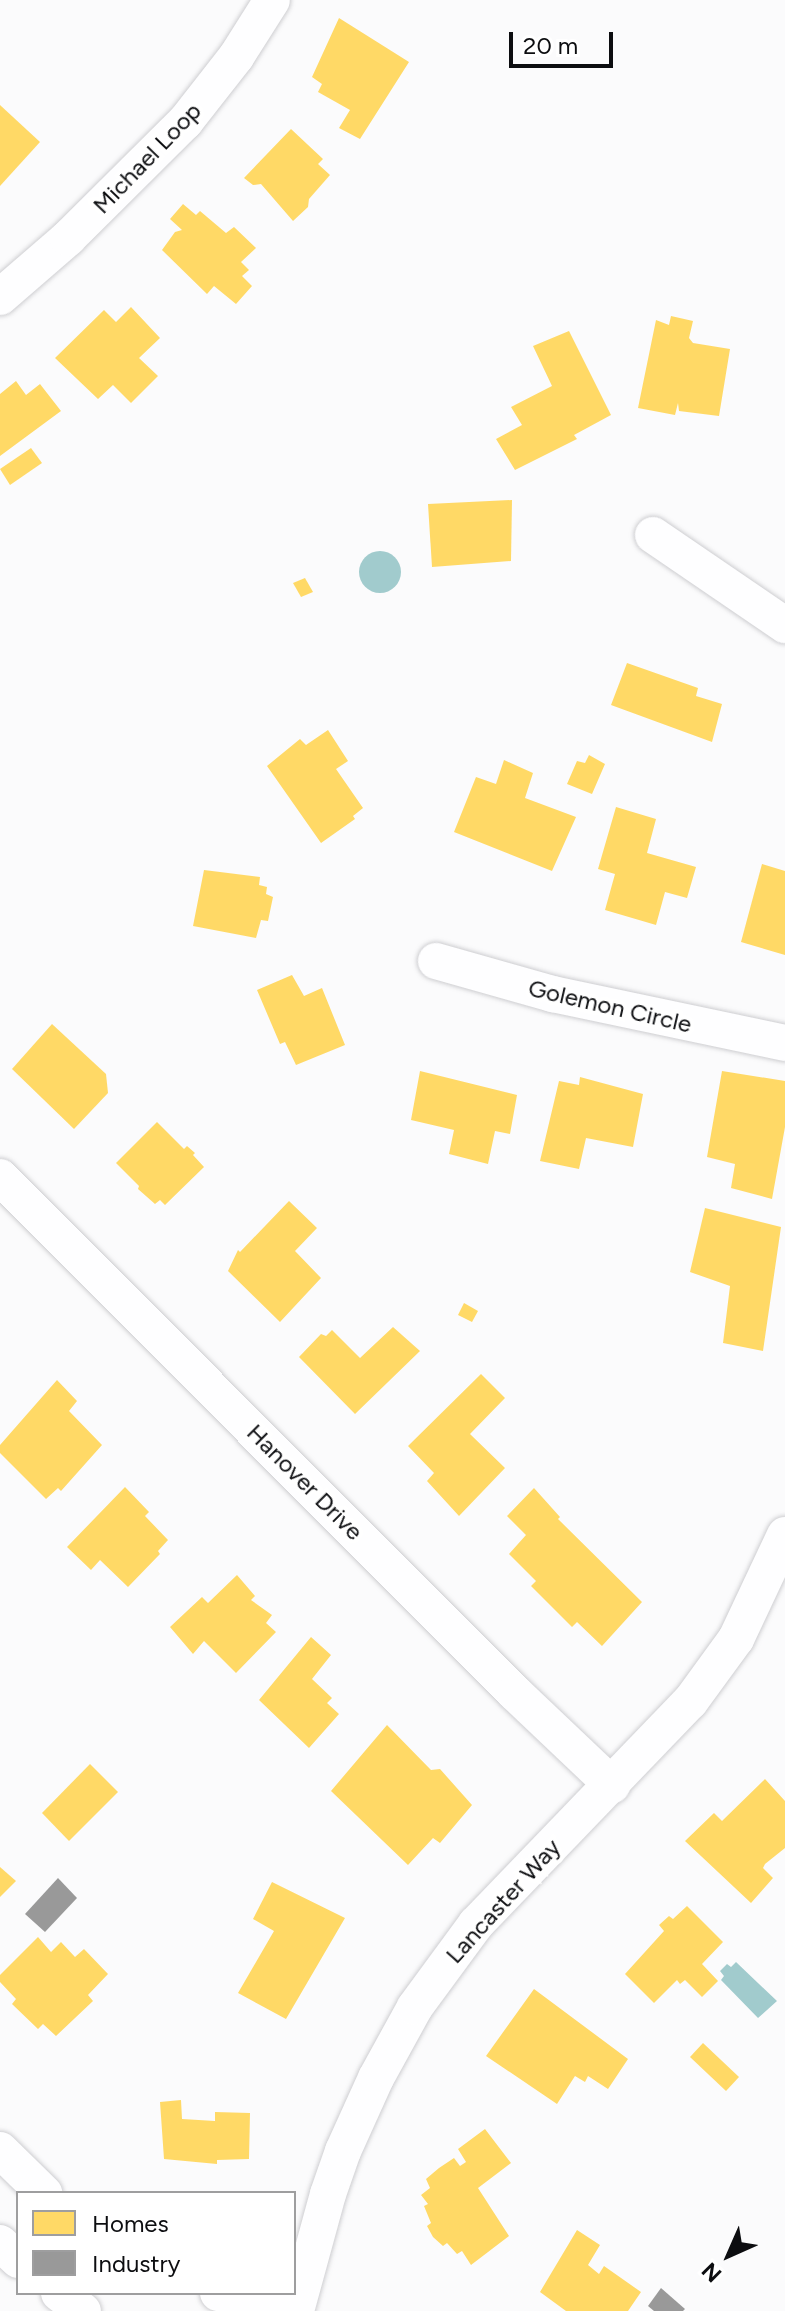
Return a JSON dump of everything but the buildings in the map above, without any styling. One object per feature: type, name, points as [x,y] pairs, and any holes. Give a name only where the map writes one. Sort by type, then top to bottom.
[{"type":"street","name":"Michael Loop","points":[[0,297],[68,238],[185,122],[236,57],[272,0]]},
{"type":"street","points":[[653,535],[785,625]]},
{"type":"street","name":"Golemon Circle","points":[[436,961],[553,994],[785,1043]]},
{"type":"street","name":"Hanover Drive","points":[[0,1177],[515,1693],[612,1785]]},
{"type":"street","name":"Lancaster Way","points":[[296,2311],[343,2151],[376,2078],[415,2007],[476,1924],[690,1702],[736,1639],[785,1535]]},
{"type":"street","points":[[0,2150],[42,2191]]},
{"type":"street","points":[[0,2243],[16,2258]]},
{"type":"street","points":[[62,2295],[83,2311]]},
{"type":"street","points":[[227,2295],[296,2311]]},
{"type":"water","points":[[380,551],[395,557],[401,572],[395,587],[380,593],[365,587],[359,572],[365,557]]},
{"type":"water","points":[[736,1962],[777,2001],[758,2018],[721,1980],[724,1976],[720,1971],[727,1964],[731,1967]]}]
